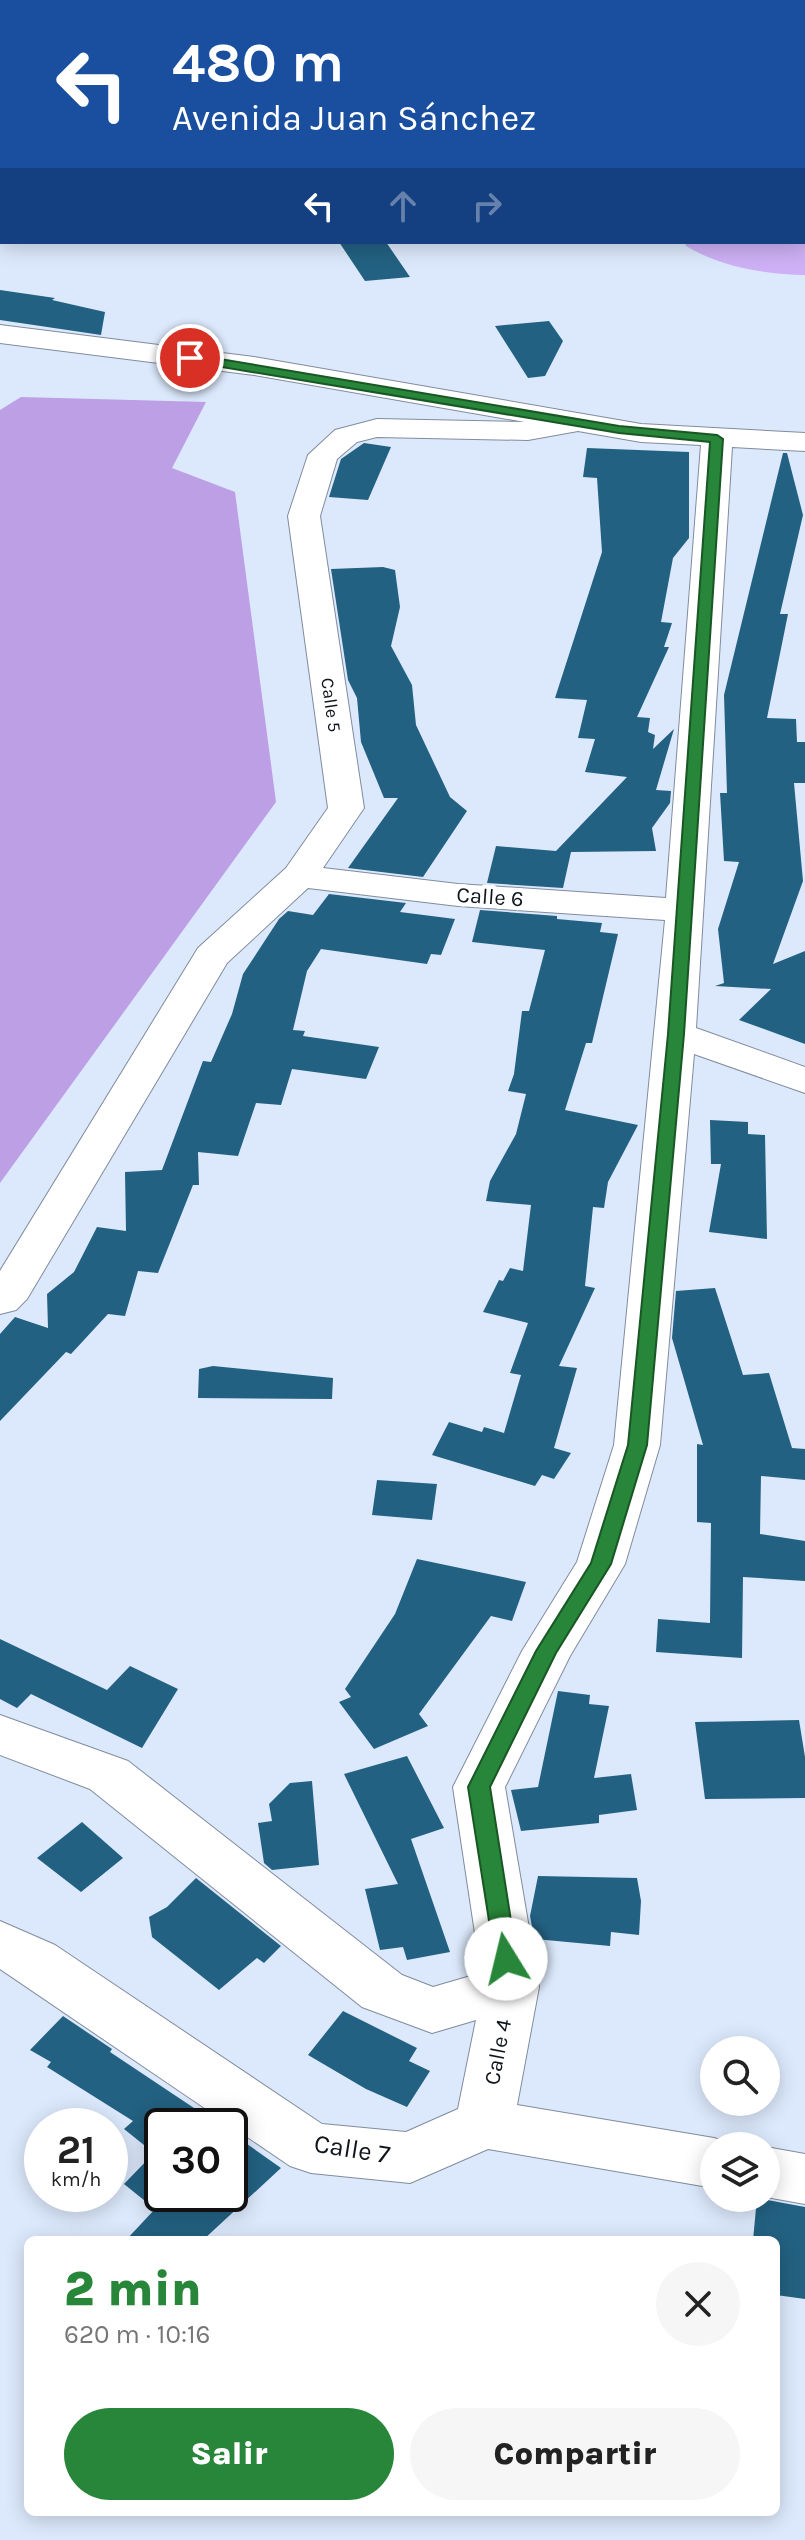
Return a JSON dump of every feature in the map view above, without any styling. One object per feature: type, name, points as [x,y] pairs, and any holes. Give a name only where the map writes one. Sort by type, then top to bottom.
[{"type":"street","points":[[0,334],[254,366],[575,423],[717,439],[805,442]]},
{"type":"street","name":"Calle 5","points":[[0,1300],[11,1289],[212,956],[299,876],[346,808],[304,516],[323,455],[346,436],[377,428],[528,431],[575,423]]},
{"type":"street","name":"Calle 4","points":[[484,2124],[511,1987],[479,1787],[547,1651],[601,1564],[637,1445],[676,1034],[682,910],[717,439]]},
{"type":"street","name":"Calle 6","points":[[299,876],[458,895],[682,910]]},
{"type":"street","points":[[676,1034],[805,1081]]},
{"type":"street","points":[[0,1734],[109,1775],[382,1991],[432,2010],[511,1987]]},
{"type":"street","name":"Calle 7","points":[[17,1952],[311,2148],[410,2158],[484,2124]]},
{"type":"street","points":[[484,2124],[700,2161]]},
{"type":"street","points":[[780,2175],[805,2179]]},
{"type":"shaded area","points":[[805,244],[805,275],[743,268],[686,246]]},
{"type":"shaded area","points":[[21,397],[206,402],[172,468],[235,492],[276,802],[0,1183],[0,410]]},
{"type":"building","points":[[340,244],[387,244],[410,277],[365,281]]},
{"type":"building","points":[[0,290],[55,298],[52,300],[105,312],[101,335],[0,320]]},
{"type":"building","points":[[549,321],[563,341],[545,376],[528,378],[495,326]]},
{"type":"building","points":[[364,443],[391,447],[368,500],[329,497],[341,459]]},
{"type":"building","points":[[587,448],[689,452],[689,538],[673,558],[661,622],[672,623],[664,647],[669,647],[637,717],[650,718],[648,732],[655,735],[653,749],[674,729],[656,790],[671,791],[670,803],[652,828],[656,851],[571,852],[563,888],[487,883],[496,846],[556,851],[627,777],[585,772],[595,739],[578,738],[587,700],[555,698],[602,552],[597,478],[583,477]]},
{"type":"building","points":[[783,453],[787,453],[803,515],[780,614],[788,614],[767,718],[796,719],[797,742],[805,742],[805,783],[794,783],[803,881],[773,964],[805,951],[805,1044],[739,1020],[771,989],[715,986],[724,983],[718,929],[739,862],[724,861],[720,793],[727,793],[724,695]]},
{"type":"building","points":[[383,567],[395,570],[400,607],[391,646],[412,685],[416,725],[450,797],[467,811],[423,877],[348,868],[398,798],[384,798],[361,742],[357,698],[348,680],[331,569]]},
{"type":"building","points":[[329,894],[406,903],[400,912],[455,919],[441,955],[431,954],[427,964],[321,949],[307,971],[293,1030],[305,1031],[303,1036],[379,1047],[366,1079],[292,1069],[281,1105],[256,1103],[238,1156],[198,1152],[199,1185],[193,1185],[158,1273],[138,1271],[125,1316],[108,1314],[71,1354],[66,1352],[0,1421],[0,1334],[15,1317],[48,1328],[47,1294],[74,1272],[97,1227],[126,1231],[125,1172],[162,1170],[203,1061],[211,1062],[232,1014],[243,974],[279,919],[288,911],[313,915]]},
{"type":"building","points":[[480,910],[602,923],[600,932],[618,934],[592,1043],[586,1043],[565,1110],[638,1125],[608,1182],[604,1208],[593,1207],[585,1286],[595,1288],[559,1366],[577,1368],[554,1448],[571,1453],[554,1479],[542,1475],[535,1486],[432,1455],[449,1422],[482,1432],[484,1427],[504,1433],[521,1375],[510,1373],[528,1323],[483,1312],[499,1280],[503,1281],[510,1268],[523,1271],[531,1205],[486,1201],[490,1181],[516,1134],[526,1094],[508,1091],[514,1074],[522,1011],[529,1011],[545,950],[472,942]]},
{"type":"building","points":[[710,1120],[748,1122],[748,1134],[765,1135],[767,1239],[709,1232],[721,1164],[711,1164]]},
{"type":"building","points":[[715,1288],[743,1375],[769,1373],[792,1448],[805,1449],[805,1480],[761,1476],[760,1534],[805,1541],[805,1581],[743,1577],[742,1658],[656,1652],[658,1619],[710,1623],[711,1523],[697,1522],[697,1444],[703,1445],[672,1338],[676,1291]]},
{"type":"building","points":[[213,1366],[333,1378],[332,1399],[198,1398],[199,1369]]},
{"type":"building","points":[[377,1480],[437,1484],[432,1520],[372,1515]]},
{"type":"building","points":[[417,1559],[526,1582],[512,1621],[491,1616],[419,1714],[428,1726],[374,1749],[339,1702],[351,1697],[345,1689],[395,1614]]},
{"type":"building","points":[[0,1639],[107,1690],[130,1666],[178,1689],[142,1748],[31,1694],[17,1708],[0,1699]]},
{"type":"building","points":[[558,1691],[590,1695],[589,1704],[609,1706],[594,1778],[631,1774],[637,1810],[599,1815],[599,1823],[521,1831],[511,1790],[538,1787]]},
{"type":"building","points":[[799,1720],[805,1757],[805,1798],[705,1799],[695,1722]]},
{"type":"building","points":[[407,1756],[444,1828],[411,1839],[450,1952],[407,1960],[403,1947],[380,1950],[365,1889],[398,1884],[344,1774]]},
{"type":"building","points":[[312,1781],[319,1865],[272,1870],[264,1863],[258,1823],[272,1821],[269,1804],[290,1783]]},
{"type":"building","points":[[82,1822],[123,1858],[81,1892],[37,1858]]},
{"type":"building","points":[[538,1876],[637,1878],[641,1901],[639,1935],[611,1932],[610,1946],[535,1939],[537,1932],[533,1932],[530,1916]]},
{"type":"building","points":[[196,1878],[281,1946],[264,1963],[257,1958],[219,1990],[152,1937],[149,1917],[167,1907]]},
{"type":"building","points":[[343,2011],[417,2048],[409,2061],[430,2071],[407,2107],[366,2089],[308,2055]]},
{"type":"building","points":[[63,2016],[112,2049],[110,2052],[194,2108],[144,2108],[144,2145],[128,2132],[128,2125],[133,2121],[128,2118],[128,2108],[112,2108],[47,2067],[51,2062],[30,2050]]},
{"type":"building","points":[[248,2145],[281,2168],[248,2198]]},
{"type":"building","points":[[144,2163],[144,2200],[128,2187],[128,2180]]},
{"type":"building","points":[[780,2202],[805,2207],[805,2299],[780,2296],[780,2236],[753,2236],[756,2212],[780,2212]]},
{"type":"building","points":[[152,2212],[233,2212],[207,2236],[130,2236]]},
{"type":"route","points":[[190,358],[254,366],[619,430],[717,439],[682,910],[676,1034],[637,1445],[601,1564],[547,1651],[479,1787],[506,1959]]}]
